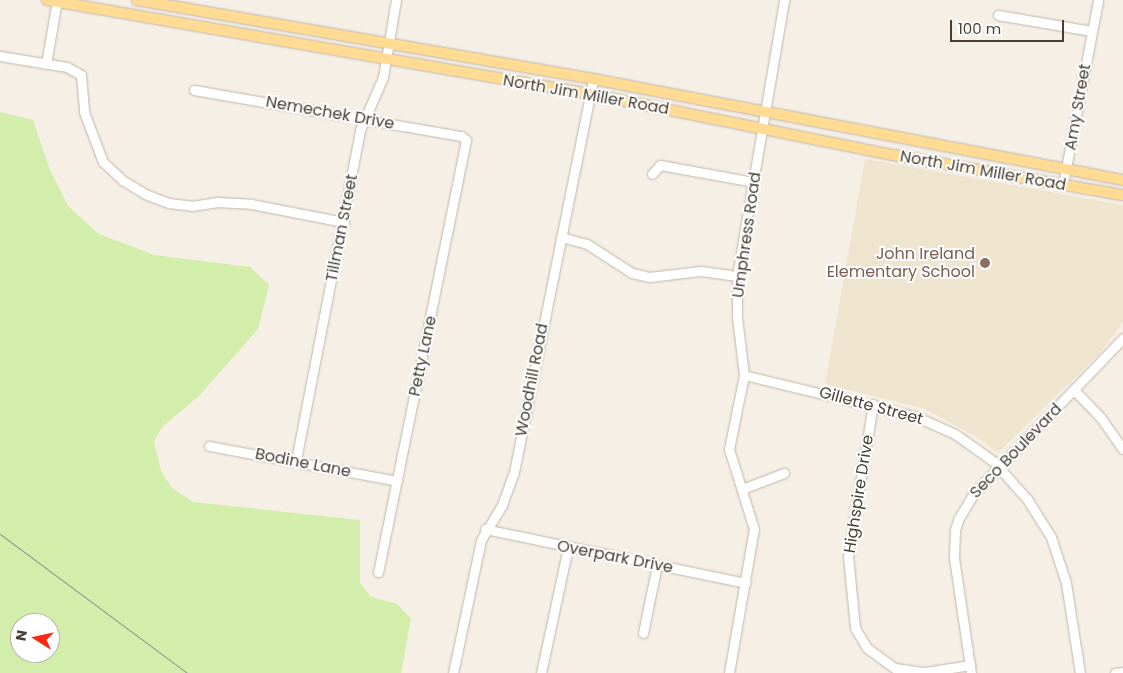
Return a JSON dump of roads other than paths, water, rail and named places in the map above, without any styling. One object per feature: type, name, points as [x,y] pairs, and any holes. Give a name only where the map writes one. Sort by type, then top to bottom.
[{"type":"main road","name":"North Jim Miller Road","points":[[137,0],[161,2],[388,44],[593,79],[895,139],[1123,180]]},
{"type":"main road","name":"North Jim Miller Road","points":[[54,1],[590,94],[892,155],[1123,195]]},
{"type":"main road","points":[[892,155],[895,139]]},
{"type":"street","name":"Tillman Street","points":[[296,460],[364,119],[381,84],[396,0]]},
{"type":"street","name":"Umphress Road","points":[[729,673],[754,529],[729,449],[744,375],[737,317],[737,276],[784,0]]},
{"type":"street","name":"Amy Street","points":[[1063,184],[1098,0]]},
{"type":"street","points":[[46,64],[54,1]]},
{"type":"street","points":[[158,19],[161,2]]},
{"type":"street","points":[[998,15],[1092,31]]},
{"type":"street","points":[[0,56],[67,67],[81,75],[84,112],[103,162],[122,180],[145,194],[169,203],[192,206],[243,203],[344,222]]},
{"type":"street","name":"Woodhill Road","points":[[453,673],[485,529],[509,490],[593,79]]},
{"type":"street","name":"Nemechek Drive","points":[[194,90],[461,136],[465,140]]},
{"type":"street","name":"Petty Lane","points":[[378,572],[465,140]]},
{"type":"street","points":[[652,174],[660,165],[754,182]]},
{"type":"street","points":[[561,238],[587,244],[632,273],[649,277],[701,271],[737,276]]},
{"type":"street","name":"Seco Boulevard","points":[[971,669],[954,558],[955,530],[974,493],[1075,391],[1123,338]]},
{"type":"street","name":"Gillette Street","points":[[744,375],[873,404],[935,424],[972,445],[999,466],[1040,517],[1060,560],[1080,673]]},
{"type":"street","points":[[1075,391],[1102,418],[1123,449]]},
{"type":"street","name":"Highspire Drive","points":[[873,404],[848,549],[848,576],[855,628],[871,653],[896,668],[926,672],[971,669]]},
{"type":"street","name":"Bodine Lane","points":[[209,446],[296,460],[397,481]]},
{"type":"street","points":[[742,489],[784,472]]},
{"type":"street","name":"Overpark Drive","points":[[485,529],[745,583]]},
{"type":"street","points":[[542,673],[568,547]]},
{"type":"street","points":[[643,633],[657,565]]},
{"type":"street","points":[[1115,673],[1123,672]]},
{"type":"tram line","points":[[0,534],[187,673]]},
{"type":"place","name":"John Ireland Elementary School","points":[[985,263]]}]
